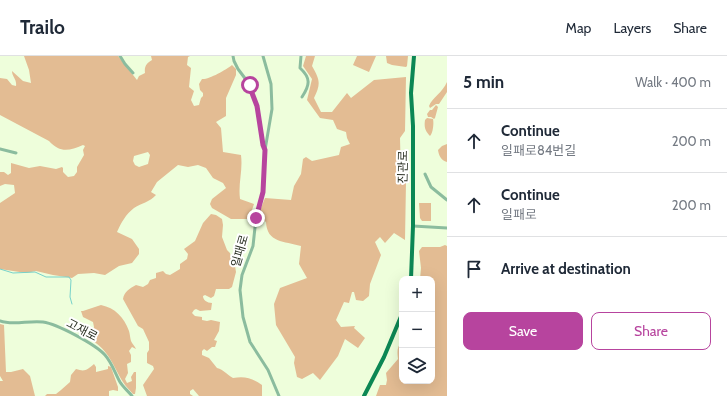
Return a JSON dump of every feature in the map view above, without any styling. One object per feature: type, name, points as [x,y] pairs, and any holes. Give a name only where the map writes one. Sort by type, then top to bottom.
[{"type":"main road","name":"진관로","points":[[411,276],[413,226],[413,126],[411,93],[414,56]]},
{"type":"main road","points":[[364,396],[384,357],[399,321]]},
{"type":"street","points":[[120,56],[133,73]]},
{"type":"street","points":[[233,56],[238,69],[250,85],[257,106],[265,150]]},
{"type":"street","name":"일패로","points":[[263,56],[272,94],[272,109],[265,150],[263,192],[256,218],[253,246],[242,276],[240,290],[243,317],[250,342],[268,370],[279,396]]},
{"type":"street","points":[[302,56],[300,68],[307,75],[308,81],[306,91],[302,97]]},
{"type":"street","points":[[0,149],[16,153]]},
{"type":"street","points":[[425,174],[432,187],[447,200]]},
{"type":"street","points":[[413,226],[447,228]]},
{"type":"street","name":"고재로","points":[[0,321],[10,323],[49,323],[83,340],[99,350],[105,356],[121,383],[132,396]]},
{"type":"shaded area","points":[[24,56],[118,56],[137,80],[139,76],[145,73],[146,65],[152,60],[151,56],[190,56],[188,57],[187,65],[191,68],[189,87],[194,91],[191,100],[194,106],[199,105],[203,96],[199,84],[202,79],[217,74],[232,65],[236,69],[236,75],[226,98],[226,116],[216,122],[221,128],[223,152],[241,155],[240,199],[254,204],[249,219],[231,219],[212,208],[210,204],[212,199],[226,188],[223,183],[213,178],[206,168],[198,165],[188,167],[178,165],[157,182],[151,192],[156,195],[131,210],[117,232],[132,239],[139,249],[139,254],[132,263],[119,266],[105,275],[94,273],[78,274],[72,278],[36,271],[26,273],[0,269],[0,203],[15,193],[14,185],[5,184],[0,186],[0,172],[4,172],[8,175],[11,173],[11,163],[29,168],[40,166],[56,169],[62,167],[63,172],[68,177],[74,176],[84,155],[83,150],[85,146],[83,145],[69,150],[57,148],[49,141],[0,115],[0,78],[7,79],[12,85],[16,86],[12,71],[23,81],[31,83],[29,70]],"holes":[[[148,152],[150,155],[148,164],[139,167],[135,165],[133,161],[134,156]]]},
{"type":"shaded area","points":[[306,56],[315,56],[312,66],[317,75],[319,85],[314,98],[321,112],[332,112],[347,93],[351,98],[374,80],[406,77],[405,131],[400,138],[401,177],[406,182],[405,240],[394,233],[385,243],[380,237],[375,242],[381,255],[370,284],[369,296],[363,301],[356,300],[354,292],[352,292],[349,303],[344,302],[336,320],[341,327],[355,326],[354,328],[365,338],[358,348],[345,339],[338,356],[320,380],[313,373],[302,379],[297,377],[294,363],[295,357],[276,325],[274,304],[280,288],[307,278],[299,264],[301,246],[273,238],[267,229],[266,222],[259,217],[265,198],[291,200],[294,186],[301,174],[303,159],[306,157],[312,161],[339,155],[341,147],[350,144],[346,132],[337,129],[333,120],[320,118],[307,100],[312,79],[303,66]]},
{"type":"shaded area","points":[[357,56],[376,56],[369,72],[353,65]]},
{"type":"shaded area","points":[[386,56],[408,56],[407,66],[392,65],[387,63]]},
{"type":"shaded area","points":[[447,82],[447,92],[439,104],[436,104],[430,108],[430,103],[443,89]]},
{"type":"shaded area","points":[[436,105],[438,107],[435,118],[428,117],[427,114]]},
{"type":"shaded area","points":[[427,118],[433,119],[433,128],[430,136],[425,127],[425,120]]},
{"type":"shaded area","points":[[447,144],[447,162],[441,158],[438,150]]},
{"type":"shaded area","points":[[419,203],[431,203],[431,221],[422,221],[420,218]]},
{"type":"shaded area","points":[[211,214],[222,219],[222,237],[227,250],[230,253],[236,272],[232,287],[229,289],[216,289],[214,296],[211,298],[205,295],[203,296],[206,301],[212,303],[211,310],[200,311],[196,309],[192,313],[195,316],[202,317],[202,320],[220,322],[219,331],[214,340],[217,341],[215,347],[212,347],[207,351],[204,349],[202,351],[202,355],[209,358],[217,368],[233,378],[248,378],[262,385],[262,396],[199,396],[193,389],[190,391],[190,394],[193,396],[147,396],[143,385],[154,369],[153,366],[147,363],[149,342],[143,329],[138,326],[123,299],[128,290],[136,285],[143,287],[148,284],[150,280],[156,278],[156,273],[163,271],[170,275],[180,269],[180,264],[187,259],[188,254],[184,249],[195,241],[203,223]]},
{"type":"shaded area","points":[[445,245],[447,246],[447,396],[376,396],[380,385],[386,385],[386,373],[398,359],[399,345],[399,384],[435,384],[435,276],[420,276],[419,251],[422,247],[440,247]]},
{"type":"shaded area","points":[[101,305],[111,308],[122,317],[127,326],[131,341],[136,349],[132,347],[129,351],[131,355],[131,362],[127,364],[128,373],[125,379],[127,383],[132,381],[131,377],[134,372],[136,372],[135,394],[133,394],[124,384],[106,353],[91,340],[94,327],[93,322],[83,317],[81,311]]},
{"type":"shaded area","points":[[0,324],[4,325],[6,372],[23,369],[30,376],[35,396],[0,396],[0,381],[3,381],[0,376]]},
{"type":"shaded area","points":[[94,364],[96,367],[96,372],[108,369],[108,366],[111,367],[118,391],[109,391],[109,396],[45,396],[47,394],[56,394],[61,390],[70,382],[71,375],[76,369],[86,370]]},
{"type":"waterway","points":[[0,269],[13,273],[35,272],[46,277],[69,277],[71,280],[70,297],[72,304]]},
{"type":"route","points":[[250,85],[254,101],[257,106],[265,150],[263,192],[256,218]]}]
